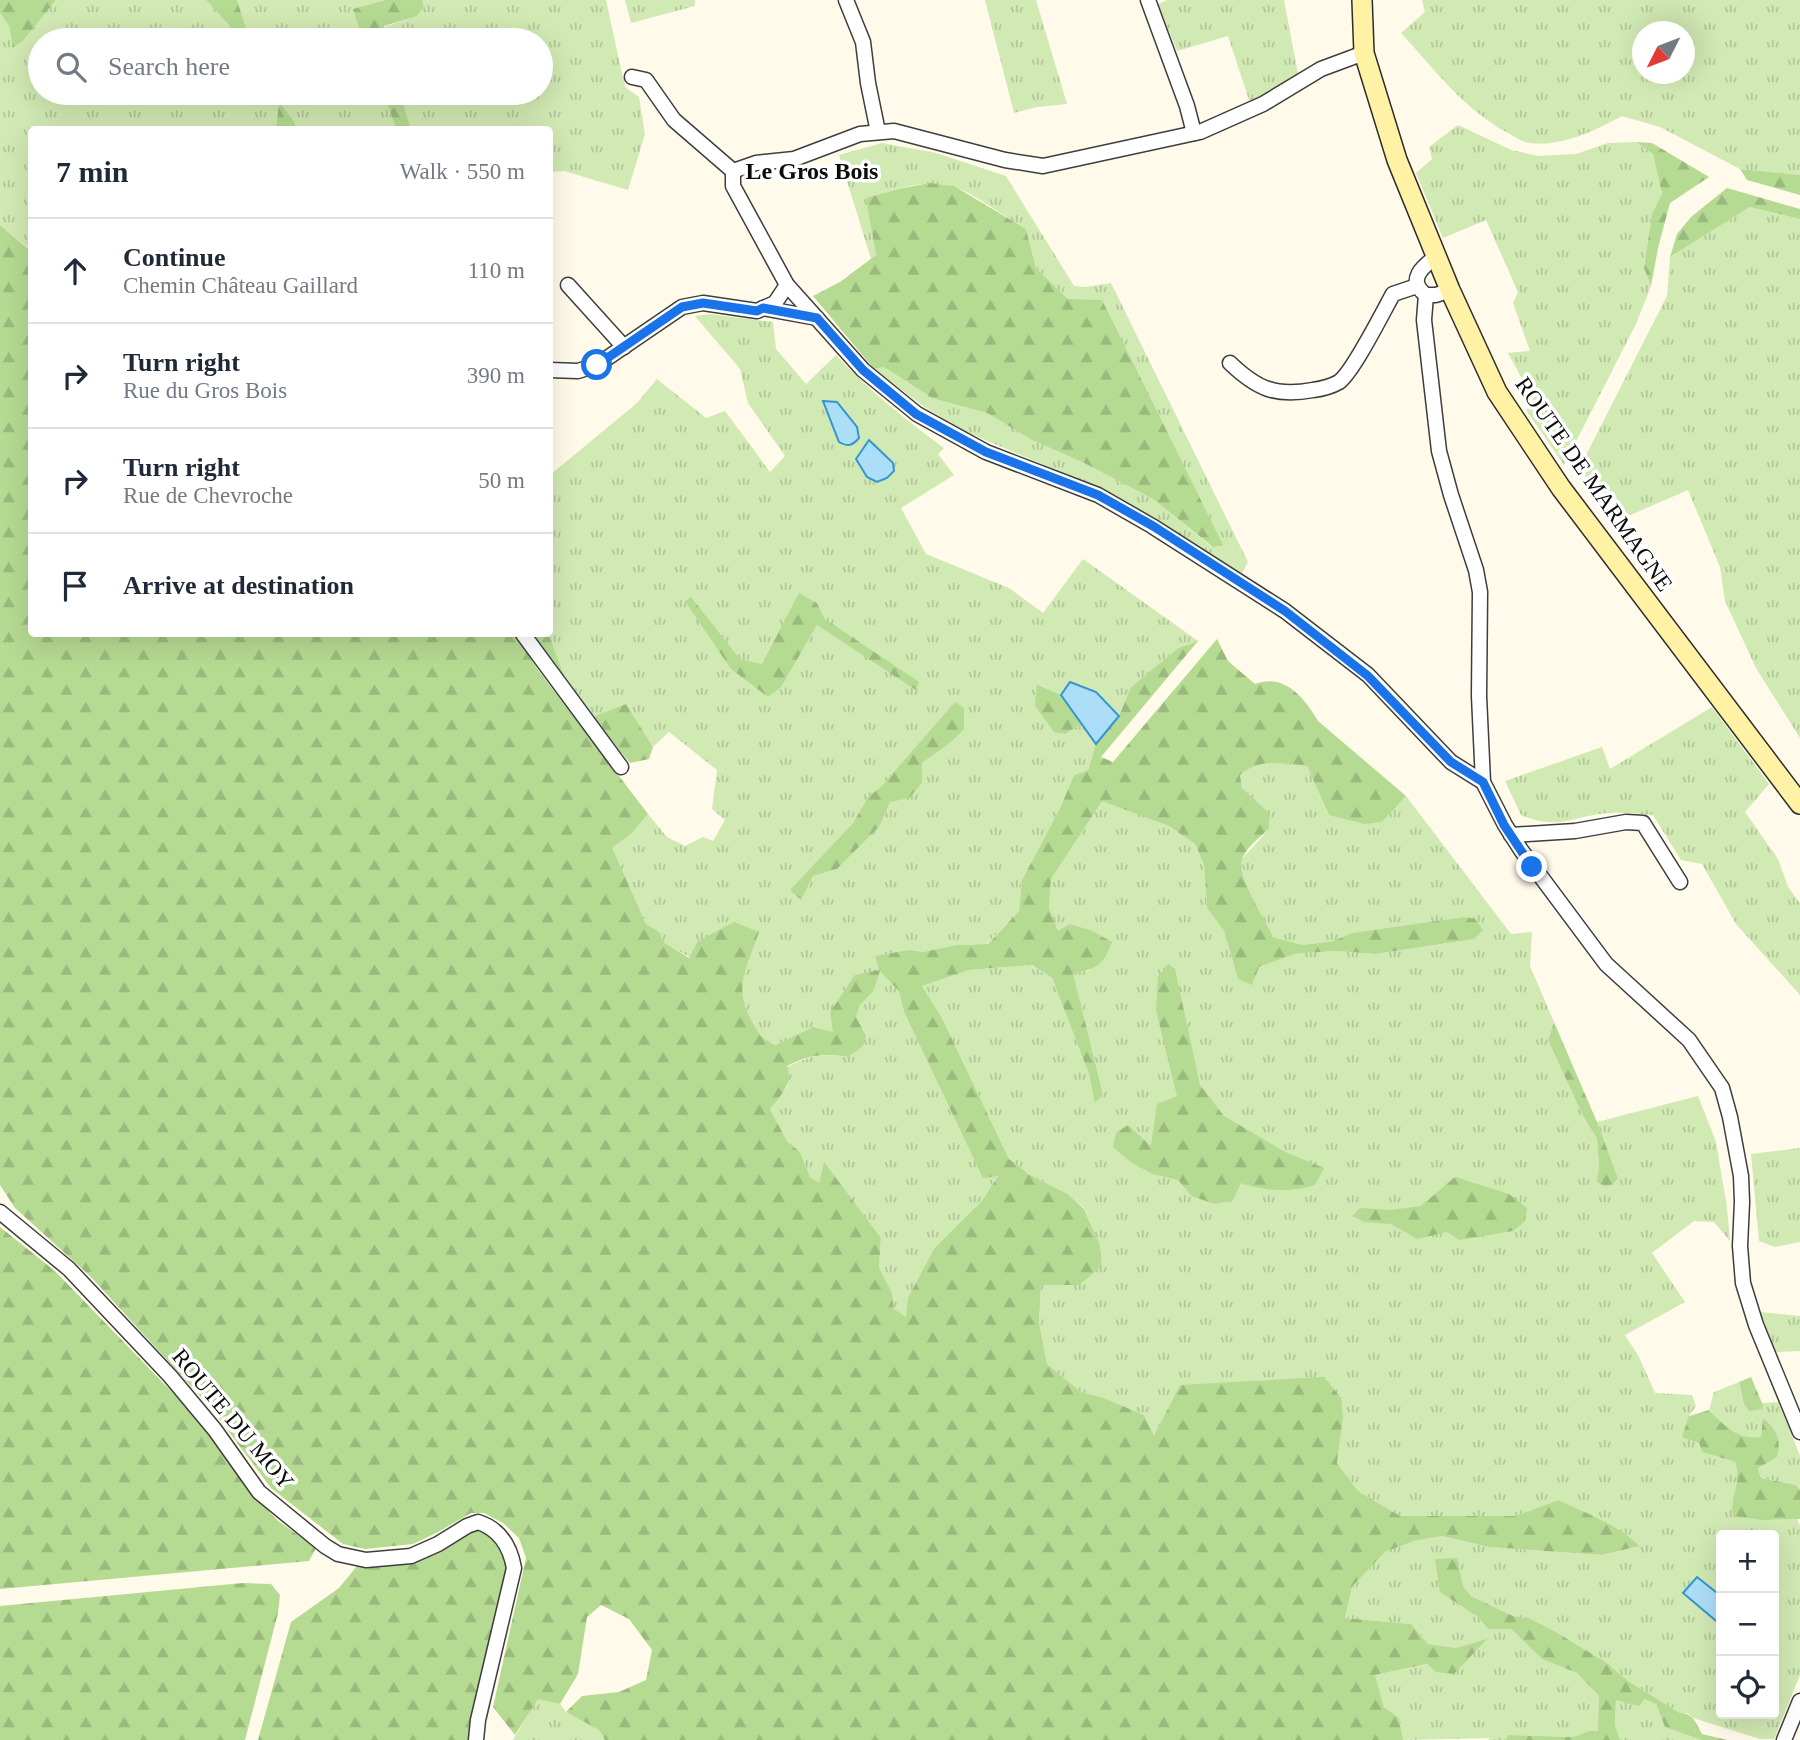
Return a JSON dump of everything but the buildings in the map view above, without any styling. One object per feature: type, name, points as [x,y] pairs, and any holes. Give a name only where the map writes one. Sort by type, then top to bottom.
[{"type":"main road","name":"ROUTE DE MARMAGNE","points":[[1362,0],[1364,53],[1397,160],[1450,290],[1497,392],[1536,453],[1800,804]]},
{"type":"street","points":[[846,0],[863,42],[878,132]]},
{"type":"street","points":[[1148,0],[1187,106],[1194,133]]},
{"type":"street","points":[[733,171],[756,163],[794,159],[860,134],[894,131],[1005,160],[1043,166],[1194,133],[1263,104],[1321,69],[1364,53]]},
{"type":"street","points":[[632,77],[646,80],[674,120],[733,171],[733,186],[788,285],[863,370],[916,414],[986,452],[1098,495],[1153,526],[1285,611],[1368,676],[1451,762],[1483,782]]},
{"type":"street","points":[[1437,256],[1421,267],[1417,277],[1422,290],[1439,450],[1473,560],[1480,592],[1479,696],[1483,782],[1511,835],[1532,867],[1606,964],[1689,1040],[1722,1088],[1741,1176],[1740,1255],[1743,1283],[1756,1325],[1800,1432]]},
{"type":"street","points":[[568,285],[624,347]]},
{"type":"street","points":[[553,370],[578,370],[605,360],[682,307],[703,303],[757,311],[775,303],[788,285]]},
{"type":"street","points":[[1230,363],[1248,380],[1272,391],[1293,394],[1321,388],[1339,382],[1393,294],[1422,290],[1436,295],[1450,290]]},
{"type":"street","points":[[763,308],[817,318]]},
{"type":"street","points":[[525,637],[621,767]]},
{"type":"street","points":[[1511,835],[1575,831],[1626,822],[1643,823],[1680,882]]},
{"type":"street","name":"ROUTE DU MOY","points":[[0,1212],[69,1269],[170,1376],[215,1430],[259,1492],[325,1546],[351,1558],[380,1560],[411,1556],[425,1551],[478,1522],[496,1531],[508,1545],[514,1568],[478,1720],[476,1740]]},
{"type":"street","points":[[1784,1740],[1800,1701]]},
{"type":"green space","points":[[0,0],[56,0],[33,28],[28,28],[28,35],[23,41],[13,48],[9,26],[0,13]]},
{"type":"green space","points":[[56,0],[206,0],[230,28],[33,28]]},
{"type":"green space","points":[[206,0],[237,0],[246,28],[230,28]]},
{"type":"green space","points":[[237,0],[385,0],[354,9],[360,28],[246,28]]},
{"type":"green space","points":[[385,0],[422,0],[424,7],[417,16],[384,28],[359,28],[353,9]]},
{"type":"green space","points":[[422,0],[606,0],[625,87],[639,97],[645,134],[628,190],[564,171],[553,172],[553,126],[410,126],[404,105],[553,105],[553,28],[384,28],[417,16],[424,7]]},
{"type":"green space","points":[[625,0],[695,0],[695,6],[631,23]]},
{"type":"green space","points":[[985,0],[1036,0],[1067,104],[1014,113]]},
{"type":"green space","points":[[1167,0],[1284,0],[1298,74],[1250,103],[1228,36],[1177,51],[1158,4]]},
{"type":"green space","points":[[1422,0],[1800,0],[1800,175],[1740,169],[1660,127],[1622,116],[1588,133],[1563,141],[1537,144],[1523,141],[1490,122],[1462,99],[1401,33],[1425,12]]},
{"type":"green space","points":[[0,13],[9,26],[13,48],[28,35],[28,105],[279,105],[276,126],[28,126],[28,248],[0,225]]},
{"type":"green space","points":[[279,105],[281,105],[296,126],[276,126]]},
{"type":"green space","points":[[280,105],[388,105],[395,126],[296,126]]},
{"type":"green space","points":[[388,105],[404,105],[410,126],[395,126]]},
{"type":"green space","points":[[1458,125],[1511,150],[1538,156],[1576,154],[1608,143],[1636,142],[1653,154],[1662,194],[1652,214],[1644,268],[1651,286],[1636,324],[1564,465],[1526,410],[1535,403],[1508,353],[1530,351],[1513,303],[1518,292],[1486,220],[1443,238],[1416,173],[1432,159],[1429,147]]},
{"type":"green space","points":[[1636,142],[1652,143],[1709,177],[1670,203],[1651,286],[1644,268],[1652,214],[1662,194],[1653,154]]},
{"type":"green space","points":[[882,143],[936,153],[1006,176],[1074,286],[1111,283],[1248,562],[1242,573],[1165,525],[1100,489],[962,430],[923,406],[874,369],[884,367],[932,398],[987,413],[1032,440],[1084,463],[1153,499],[1212,547],[1068,299],[1036,268],[1026,229],[959,188],[941,184],[909,186],[867,198],[876,255],[871,259],[839,155]]},
{"type":"green space","points":[[1740,169],[1800,175],[1800,195],[1747,180]]},
{"type":"green space","points":[[930,183],[954,186],[1026,229],[1036,268],[1068,299],[1102,300],[1223,545],[1213,547],[1153,499],[1084,463],[1032,440],[987,413],[932,398],[884,367],[874,369],[813,296],[840,282],[876,255],[866,198]]},
{"type":"green space","points":[[1727,188],[1800,209],[1800,219],[1750,207],[1670,257],[1677,234],[1691,217]]},
{"type":"green space","points":[[1750,207],[1800,219],[1800,738],[1756,668],[1725,601],[1720,567],[1688,490],[1628,516],[1613,493],[1604,496],[1584,474],[1582,463],[1667,296],[1670,257]]},
{"type":"green space","points":[[0,225],[28,247],[28,637],[517,637],[538,670],[648,814],[632,833],[612,848],[646,924],[658,931],[665,943],[689,958],[698,941],[734,922],[759,932],[746,967],[743,997],[757,1030],[775,1045],[813,1027],[833,1032],[830,1012],[855,975],[879,970],[875,956],[910,950],[923,952],[956,945],[988,944],[1019,911],[1022,880],[1074,775],[1088,770],[1096,744],[1119,716],[1131,687],[1178,648],[1198,641],[1101,757],[1113,762],[1217,639],[1228,661],[1255,684],[1275,682],[1292,689],[1318,721],[1406,796],[1382,822],[1365,824],[1329,815],[1307,766],[1263,764],[1240,775],[1242,788],[1270,814],[1269,829],[1248,849],[1242,865],[1247,886],[1273,937],[1303,945],[1333,941],[1352,933],[1465,917],[1475,919],[1483,930],[1474,939],[1376,954],[1335,951],[1295,954],[1259,967],[1252,985],[1238,979],[1224,931],[1207,908],[1204,865],[1195,844],[1169,826],[1102,801],[1051,879],[1049,908],[1058,931],[1070,924],[1092,931],[1112,942],[1098,965],[1073,974],[1103,1094],[1095,1103],[1089,1074],[1052,978],[1032,965],[969,970],[922,986],[942,1018],[1009,1159],[1030,1175],[1068,1194],[1084,1209],[1100,1245],[1102,1266],[1079,1285],[1041,1285],[1039,1322],[1047,1364],[1081,1392],[1104,1398],[1144,1415],[1154,1436],[1180,1385],[1324,1377],[1341,1398],[1343,1418],[1337,1463],[1358,1491],[1400,1516],[1516,1516],[1558,1500],[1612,1526],[1639,1546],[1602,1555],[1489,1547],[1442,1536],[1414,1541],[1385,1552],[1352,1587],[1345,1618],[1411,1624],[1428,1644],[1456,1648],[1487,1639],[1454,1674],[1436,1672],[1427,1664],[1375,1675],[1384,1707],[1399,1718],[1403,1740],[605,1740],[599,1730],[566,1712],[582,1696],[619,1692],[646,1680],[652,1650],[629,1619],[601,1605],[587,1617],[578,1674],[560,1704],[538,1699],[515,1735],[493,1707],[526,1558],[519,1538],[503,1523],[484,1513],[471,1513],[413,1544],[365,1549],[343,1544],[271,1488],[211,1408],[90,1276],[15,1208],[0,1185]],"holes":[[[880,971],[899,991],[904,1012],[983,1178],[998,1176],[981,1202],[934,1249],[908,1298],[906,1317],[894,1309],[892,1293],[879,1267],[881,1238],[824,1162],[819,1183],[810,1177],[800,1152],[787,1141],[770,1109],[788,1084],[787,1066],[816,1056],[848,1057],[863,1046],[866,1035],[856,1017],[860,1005],[873,992]]]},
{"type":"green space","points":[[709,314],[773,322],[776,349],[806,384],[836,355],[888,404],[944,448],[938,454],[954,475],[901,508],[926,554],[1009,588],[1043,613],[1083,559],[1198,641],[1178,648],[1131,687],[1119,716],[1096,692],[1070,683],[1061,695],[1038,684],[1043,715],[1051,727],[1065,734],[1082,724],[1096,744],[1088,770],[1074,775],[1022,880],[1019,911],[987,944],[956,945],[923,952],[910,950],[880,970],[899,991],[904,1012],[983,1177],[998,1175],[981,1202],[959,1226],[906,1318],[894,1309],[892,1293],[879,1267],[881,1238],[824,1163],[819,1184],[810,1177],[800,1152],[787,1141],[770,1109],[788,1086],[787,1067],[816,1056],[848,1057],[866,1034],[856,1017],[860,1005],[873,992],[879,971],[855,976],[830,1012],[834,1033],[813,1027],[775,1045],[755,1029],[747,1013],[740,987],[665,943],[658,931],[646,924],[611,848],[632,833],[648,814],[667,837],[685,846],[703,837],[713,841],[725,820],[712,809],[717,770],[669,732],[653,747],[626,704],[592,717],[568,685],[549,637],[553,637],[553,473],[637,403],[657,379],[706,418],[725,411],[770,472],[785,456],[748,403],[740,369],[695,316]],"holes":[[[691,598],[740,659],[762,664],[817,603],[825,619],[847,643],[817,625],[781,686],[731,669]],[[951,742],[922,763],[922,783],[890,802],[880,826],[837,869],[813,876],[801,900],[791,890],[853,823],[868,797]]]},
{"type":"green space","points":[[799,593],[817,603],[825,619],[919,682],[916,690],[817,625],[781,687],[768,697],[731,669],[685,601],[691,597],[740,659],[762,664]]},
{"type":"green space","points":[[533,637],[550,638],[568,685]]},
{"type":"green space","points":[[1037,684],[1061,695],[1082,724],[1065,734],[1054,732],[1035,706]]},
{"type":"green space","points":[[955,702],[964,708],[964,729],[922,763],[922,783],[909,798],[890,802],[880,826],[837,869],[813,876],[801,900],[790,890],[853,823],[868,797],[881,787]]},
{"type":"green space","points":[[626,704],[653,747],[649,759],[630,763],[592,717]]},
{"type":"green space","points":[[1712,707],[1769,784],[1745,812],[1778,859],[1788,887],[1800,903],[1800,995],[1736,924],[1702,864],[1681,860],[1653,815],[1614,813],[1556,822],[1534,820],[1521,815],[1505,781],[1602,747],[1610,769]]},
{"type":"green space","points":[[1276,762],[1307,766],[1329,815],[1382,822],[1406,796],[1511,934],[1532,932],[1530,966],[1554,1022],[1548,1040],[1582,1114],[1597,1138],[1599,1168],[1618,1178],[1597,1122],[1698,1096],[1716,1142],[1730,1241],[1714,1222],[1694,1221],[1652,1253],[1685,1302],[1625,1335],[1639,1357],[1655,1393],[1692,1395],[1696,1406],[1689,1416],[1702,1452],[1735,1462],[1740,1476],[1732,1505],[1763,1520],[1797,1519],[1800,1526],[1800,1675],[1774,1739],[1760,1739],[1693,1718],[1688,1713],[1680,1713],[1556,1632],[1529,1618],[1513,1616],[1471,1596],[1463,1586],[1456,1558],[1440,1592],[1478,1617],[1488,1629],[1511,1629],[1542,1659],[1577,1673],[1599,1696],[1599,1731],[1589,1731],[1573,1737],[1510,1735],[1505,1740],[1403,1740],[1399,1718],[1384,1707],[1375,1675],[1428,1664],[1486,1640],[1456,1648],[1428,1644],[1411,1624],[1345,1618],[1352,1587],[1385,1552],[1414,1541],[1442,1536],[1489,1547],[1602,1555],[1638,1546],[1558,1500],[1517,1516],[1400,1516],[1358,1491],[1337,1463],[1343,1418],[1180,1385],[1154,1437],[1144,1415],[1104,1398],[1081,1392],[1047,1364],[1039,1322],[1041,1284],[1102,1266],[1100,1245],[1084,1208],[1068,1194],[1030,1175],[1009,1159],[942,1018],[922,986],[969,970],[1031,965],[1052,978],[1089,1074],[1096,1102],[1103,1093],[1072,974],[1090,970],[1058,931],[1049,908],[1051,879],[1102,800],[1169,826],[1195,844],[1204,865],[1207,908],[1224,931],[1238,979],[1259,967],[1295,954],[1335,951],[1376,954],[1474,939],[1422,924],[1352,933],[1333,941],[1303,945],[1273,937],[1248,890],[1242,859],[1269,829],[1270,815],[1242,788],[1240,775],[1250,766]]},
{"type":"green space","points":[[1168,964],[1175,969],[1200,1085],[1224,1116],[1285,1152],[1324,1168],[1315,1185],[1278,1190],[1241,1183],[1233,1200],[1214,1204],[1192,1196],[1178,1180],[1153,1174],[1132,1163],[1113,1147],[1116,1133],[1128,1125],[1151,1146],[1157,1104],[1177,1096],[1156,1010],[1158,977]]},
{"type":"green space","points":[[1554,1022],[1618,1178],[1612,1185],[1604,1186],[1597,1182],[1597,1138],[1582,1114],[1548,1040]]},
{"type":"green space","points":[[1800,1148],[1800,1242],[1775,1247],[1759,1241],[1751,1154]]},
{"type":"green space","points":[[1455,1177],[1509,1194],[1527,1208],[1525,1221],[1513,1231],[1459,1240],[1447,1232],[1417,1239],[1391,1224],[1364,1222],[1352,1216],[1360,1208],[1390,1210],[1421,1206]]},
{"type":"green space","points":[[0,1227],[55,1271],[198,1419],[248,1489],[277,1520],[316,1548],[309,1561],[0,1589]]},
{"type":"green space","points":[[1760,1312],[1800,1316],[1800,1351],[1776,1352]]},
{"type":"green space","points":[[1751,1377],[1763,1409],[1749,1411],[1744,1404],[1739,1382]]},
{"type":"green space","points":[[1739,1382],[1744,1404],[1762,1409],[1762,1403],[1779,1402],[1800,1456],[1800,1490],[1796,1485],[1761,1478],[1758,1467],[1777,1457],[1764,1419],[1761,1437],[1744,1436],[1726,1427],[1709,1410],[1714,1392]]},
{"type":"green space","points":[[1709,1410],[1726,1427],[1745,1436],[1761,1437],[1763,1418],[1771,1426],[1778,1440],[1777,1457],[1758,1468],[1761,1478],[1796,1485],[1800,1490],[1800,1519],[1763,1520],[1733,1516],[1737,1483],[1735,1462],[1702,1452],[1699,1443],[1682,1437],[1689,1416]]},
{"type":"green space","points":[[479,1527],[504,1545],[509,1569],[470,1740],[258,1740],[291,1622],[339,1588],[357,1566],[408,1562]]},
{"type":"green space","points":[[1457,1558],[1463,1586],[1471,1596],[1513,1616],[1529,1618],[1556,1632],[1607,1663],[1628,1681],[1691,1717],[1702,1734],[1727,1740],[1701,1740],[1665,1727],[1656,1704],[1644,1699],[1639,1706],[1616,1700],[1615,1725],[1620,1740],[1505,1740],[1509,1735],[1573,1737],[1589,1731],[1598,1731],[1599,1696],[1577,1673],[1542,1659],[1511,1629],[1488,1629],[1478,1617],[1440,1592],[1435,1559]]},
{"type":"green space","points":[[243,1583],[271,1584],[280,1595],[278,1613],[245,1740],[0,1740],[0,1606]]},
{"type":"green space","points":[[538,1698],[560,1704],[566,1712],[599,1730],[605,1740],[513,1740]]},
{"type":"green space","points":[[1644,1699],[1656,1704],[1665,1727],[1701,1740],[1620,1740],[1615,1726],[1616,1700]]},
{"type":"water","points":[[823,401],[837,402],[857,427],[859,438],[854,443],[847,445],[839,442]]},
{"type":"water","points":[[869,440],[893,463],[894,471],[877,482],[867,477],[856,459]]},
{"type":"water","points":[[1070,682],[1096,692],[1119,716],[1096,744],[1061,695]]},
{"type":"water","points":[[1697,1577],[1716,1592],[1716,1621],[1683,1593]]},
{"type":"district","name":"Le Gros Bois","points":[[812,171]]},
{"type":"route","points":[[597,365],[682,307],[703,303],[757,311],[763,308],[817,318],[863,370],[916,414],[986,452],[1098,495],[1153,526],[1285,611],[1368,676],[1451,762],[1483,782],[1504,825],[1532,867]]}]
